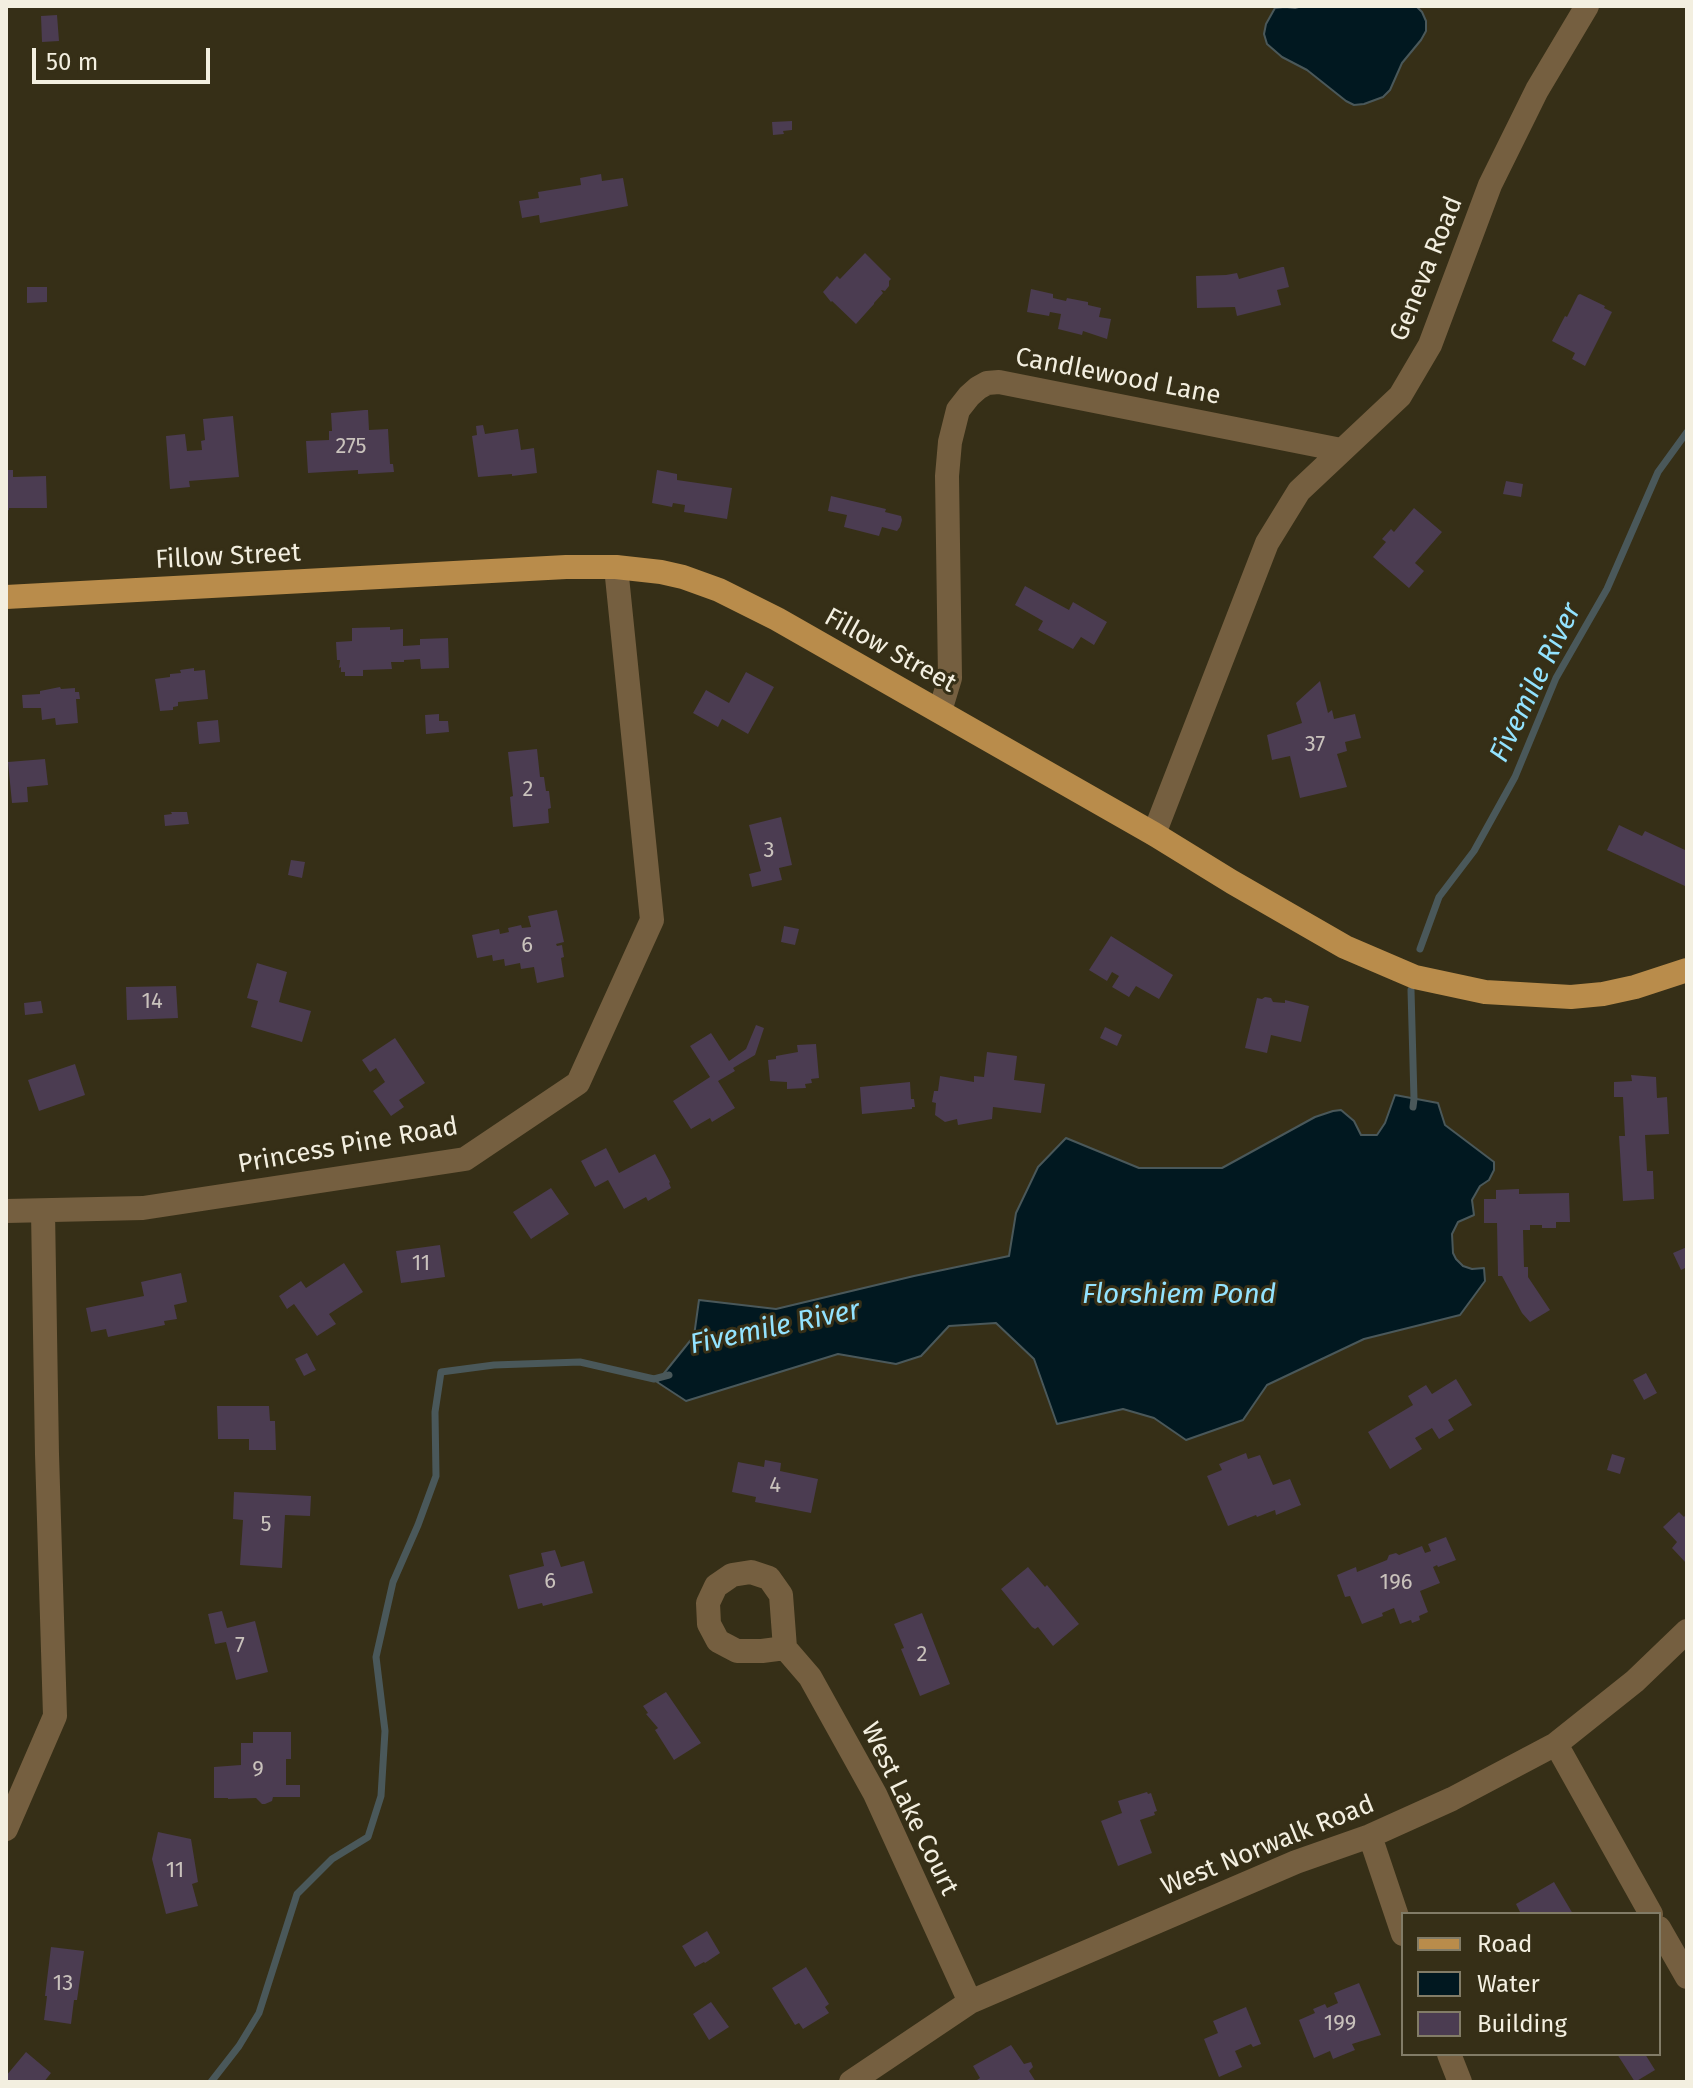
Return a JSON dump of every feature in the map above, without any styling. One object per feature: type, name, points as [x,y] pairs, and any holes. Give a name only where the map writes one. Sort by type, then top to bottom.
[{"type":"main road","name":"Fillow Street","points":[[6,597],[486,570],[616,567],[683,577],[719,590],[777,619],[1345,947],[1415,977],[1485,992],[1571,997],[1635,987],[1687,970]]},
{"type":"street","name":"Geneva Road","points":[[1154,834],[1267,543],[1299,491],[1400,396],[1430,345],[1490,185],[1537,90],[1587,6]]},
{"type":"street","name":"Candlewood Lane","points":[[940,711],[950,678],[947,476],[950,442],[958,410],[978,388],[999,382],[1341,450]]},
{"type":"street","name":"Princess Pine Road","points":[[6,1211],[143,1208],[465,1159],[578,1083],[652,920],[616,567]]},
{"type":"street","points":[[6,1829],[55,1716],[43,1211]]},
{"type":"street","name":"West Norwalk Road","points":[[851,2082],[970,2002],[1296,1862],[1370,1836],[1452,1799],[1556,1744],[1635,1681],[1687,1631]]},
{"type":"street","name":"West Lake Court","points":[[785,1648],[810,1677],[875,1794],[970,2002]]},
{"type":"street","points":[[1556,1744],[1650,1912]]},
{"type":"street","points":[[1370,1836],[1401,1928]]},
{"type":"street","points":[[1661,1932],[1687,1977]]},
{"type":"street","points":[[1450,2056],[1460,2082]]},
{"type":"water","points":[[1416,6],[1426,21],[1426,31],[1402,63],[1390,90],[1383,97],[1354,105],[1267,44],[1264,34],[1266,24],[1275,8]]},
{"type":"water","name":"Florshiem Pond","points":[[1395,1095],[1438,1103],[1445,1125],[1494,1162],[1489,1180],[1480,1186],[1472,1200],[1474,1215],[1458,1222],[1452,1234],[1456,1259],[1472,1269],[1484,1268],[1485,1281],[1460,1315],[1364,1339],[1267,1385],[1243,1420],[1186,1440],[1154,1418],[1123,1409],[1057,1424],[1034,1359],[996,1323],[949,1326],[921,1356],[896,1364],[838,1354],[686,1401],[657,1382],[694,1336],[699,1300],[776,1309],[1009,1256],[1016,1213],[1038,1167],[1066,1138],[1139,1168],[1222,1168],[1315,1117],[1333,1111],[1341,1110],[1354,1121],[1361,1135],[1377,1135]]},
{"type":"building","points":[[57,15],[59,41],[42,42],[41,16]]},
{"type":"building","points":[[792,121],[792,130],[773,135],[772,122]]},
{"type":"building","points":[[601,174],[602,181],[623,178],[628,206],[540,223],[539,215],[522,218],[519,201],[539,198],[538,192],[581,185],[580,178]]},
{"type":"building","points":[[865,253],[891,279],[889,286],[885,291],[881,290],[883,293],[856,324],[823,292]]},
{"type":"building","points":[[1284,267],[1289,287],[1277,290],[1281,305],[1237,316],[1235,307],[1197,308],[1196,276],[1237,273],[1239,279]]},
{"type":"building","points":[[27,287],[47,287],[47,302],[27,303]]},
{"type":"building","points":[[1031,289],[1053,294],[1053,298],[1088,302],[1088,305],[1101,308],[1099,317],[1111,319],[1107,339],[1083,331],[1082,335],[1058,329],[1061,314],[1050,312],[1049,316],[1027,312]]},
{"type":"building","points":[[1580,294],[1612,312],[1585,366],[1572,359],[1575,353],[1552,341]]},
{"type":"building","points":[[368,410],[369,430],[388,429],[390,464],[393,464],[394,472],[358,474],[358,470],[308,473],[306,441],[329,440],[331,413]]},
{"type":"building","points":[[233,416],[239,477],[189,481],[190,487],[170,489],[166,436],[185,434],[187,451],[202,450],[201,441],[205,440],[203,419]]},
{"type":"building","points":[[483,425],[485,434],[518,429],[521,450],[534,448],[537,473],[478,477],[472,436],[477,435],[476,426]]},
{"type":"building","points":[[6,470],[13,470],[13,477],[46,476],[47,508],[9,508],[6,511]]},
{"type":"building","points":[[657,470],[677,474],[677,480],[732,488],[727,519],[684,512],[685,505],[673,503],[672,507],[652,503]]},
{"type":"building","points":[[1506,481],[1523,484],[1521,497],[1503,494]]},
{"type":"building","points":[[831,496],[886,509],[885,512],[901,516],[900,527],[897,531],[882,527],[879,536],[844,527],[847,515],[828,511]]},
{"type":"building","points":[[1414,508],[1442,532],[1415,563],[1424,571],[1409,588],[1373,557],[1386,542],[1382,539],[1391,529],[1394,532]]},
{"type":"building","points":[[1025,586],[1069,610],[1073,602],[1107,622],[1094,645],[1081,637],[1073,649],[1038,630],[1043,621],[1015,605]]},
{"type":"building","points":[[390,627],[390,630],[403,629],[403,646],[420,645],[420,639],[448,638],[449,668],[421,669],[420,659],[391,662],[392,669],[363,670],[363,676],[345,676],[345,672],[341,672],[336,642],[352,641],[352,628]]},
{"type":"building","points":[[194,668],[194,671],[205,670],[208,699],[178,702],[173,710],[160,711],[155,679]]},
{"type":"building","points":[[746,672],[774,687],[748,734],[722,719],[718,727],[693,713],[706,690],[729,703]]},
{"type":"building","points":[[1320,681],[1328,713],[1332,710],[1334,719],[1355,714],[1361,738],[1345,742],[1347,751],[1337,754],[1347,787],[1300,798],[1290,756],[1272,760],[1267,735],[1302,723],[1296,703]]},
{"type":"building","points":[[75,688],[75,692],[79,692],[80,699],[76,699],[78,723],[56,725],[55,718],[42,720],[41,708],[23,708],[22,695],[40,694],[40,691]]},
{"type":"building","points":[[439,714],[439,721],[448,721],[449,732],[426,734],[425,715]]},
{"type":"building","points":[[218,720],[220,742],[199,744],[197,722]]},
{"type":"building","points":[[537,749],[540,777],[544,777],[546,791],[549,791],[549,823],[513,827],[508,752]]},
{"type":"building","points":[[45,759],[48,785],[27,787],[28,802],[12,803],[8,762]]},
{"type":"building","points":[[187,812],[189,824],[165,826],[164,815]]},
{"type":"building","points":[[781,817],[792,865],[779,868],[782,880],[752,887],[749,874],[761,871],[749,825]]},
{"type":"building","points":[[1619,825],[1642,836],[1645,831],[1687,851],[1685,886],[1607,850]]},
{"type":"building","points":[[291,860],[305,862],[302,878],[288,875]]},
{"type":"building","points":[[557,910],[564,942],[556,944],[562,945],[564,977],[537,983],[534,967],[521,969],[520,963],[505,966],[504,959],[493,961],[492,955],[477,958],[472,935],[499,929],[500,934],[521,925],[522,928],[531,927],[528,916]]},
{"type":"building","points":[[784,926],[799,929],[795,945],[781,942]]},
{"type":"building","points":[[1111,936],[1173,975],[1159,999],[1136,986],[1129,997],[1112,987],[1119,976],[1112,972],[1107,981],[1089,970]]},
{"type":"building","points":[[257,963],[287,972],[279,1002],[311,1011],[302,1042],[251,1027],[258,1001],[247,998]]},
{"type":"building","points":[[176,986],[178,1018],[127,1020],[126,987]]},
{"type":"building","points":[[1265,997],[1273,1002],[1285,1003],[1285,1000],[1309,1006],[1301,1042],[1271,1035],[1267,1053],[1245,1048],[1257,998]]},
{"type":"building","points":[[41,1001],[43,1013],[25,1015],[24,1003]]},
{"type":"building","points":[[756,1025],[764,1028],[755,1055],[718,1081],[735,1108],[712,1122],[710,1118],[691,1129],[673,1101],[710,1077],[690,1046],[711,1033],[729,1061],[746,1049]]},
{"type":"building","points":[[1105,1027],[1122,1035],[1117,1046],[1100,1038]]},
{"type":"building","points":[[395,1038],[425,1083],[399,1100],[404,1107],[391,1116],[373,1091],[385,1082],[376,1068],[370,1072],[362,1060]]},
{"type":"building","points":[[816,1044],[819,1078],[811,1079],[812,1083],[805,1084],[806,1088],[787,1089],[787,1082],[770,1081],[768,1060],[798,1052],[797,1045]]},
{"type":"building","points":[[987,1052],[1017,1056],[1014,1080],[1045,1084],[1041,1113],[993,1107],[992,1119],[958,1125],[957,1119],[945,1122],[935,1115],[936,1103],[932,1102],[934,1091],[938,1091],[940,1076],[974,1082],[974,1076],[984,1077]]},
{"type":"building","points":[[75,1064],[85,1095],[39,1111],[28,1080]]},
{"type":"building","points":[[1631,1075],[1656,1077],[1657,1098],[1667,1097],[1669,1134],[1645,1135],[1647,1171],[1653,1171],[1654,1199],[1623,1201],[1619,1136],[1625,1136],[1623,1097],[1614,1097],[1614,1082],[1632,1081]]},
{"type":"building","points":[[910,1082],[915,1107],[912,1109],[862,1114],[860,1087]]},
{"type":"building","points":[[606,1148],[619,1173],[655,1154],[671,1188],[648,1201],[646,1197],[624,1209],[608,1180],[595,1187],[581,1161]]},
{"type":"building","points":[[551,1188],[569,1214],[531,1239],[513,1212]]},
{"type":"building","points":[[1519,1189],[1519,1194],[1569,1193],[1570,1222],[1556,1222],[1556,1228],[1530,1225],[1530,1230],[1523,1230],[1524,1267],[1528,1267],[1528,1277],[1550,1310],[1530,1322],[1502,1276],[1498,1276],[1497,1223],[1484,1223],[1484,1199],[1496,1199],[1496,1190]]},
{"type":"building","points":[[440,1245],[445,1277],[401,1283],[396,1251]]},
{"type":"building","points":[[1687,1247],[1687,1267],[1681,1270],[1673,1253]]},
{"type":"building","points":[[344,1263],[363,1292],[329,1314],[336,1324],[317,1336],[294,1304],[287,1309],[279,1296],[301,1281],[306,1288]]},
{"type":"building","points":[[181,1273],[187,1302],[174,1305],[177,1319],[164,1321],[165,1325],[108,1337],[106,1329],[91,1332],[86,1308],[144,1296],[141,1282]]},
{"type":"building","points":[[307,1353],[316,1370],[304,1376],[295,1359]]},
{"type":"building","points":[[1646,1373],[1657,1393],[1644,1400],[1633,1380]]},
{"type":"building","points":[[1456,1379],[1472,1405],[1448,1420],[1454,1430],[1439,1439],[1432,1428],[1415,1438],[1422,1449],[1390,1469],[1368,1432],[1413,1405],[1408,1396],[1426,1385],[1432,1394]]},
{"type":"building","points":[[217,1406],[269,1406],[270,1421],[275,1421],[276,1450],[249,1450],[249,1439],[218,1439]]},
{"type":"building","points":[[1246,1453],[1248,1459],[1260,1455],[1273,1485],[1290,1479],[1301,1505],[1276,1515],[1275,1510],[1256,1515],[1228,1526],[1207,1476],[1222,1470],[1219,1464]]},
{"type":"building","points":[[1612,1454],[1625,1458],[1620,1474],[1607,1470]]},
{"type":"building","points":[[765,1460],[781,1463],[780,1471],[818,1479],[811,1513],[755,1502],[756,1497],[732,1492],[738,1462],[764,1467]]},
{"type":"building","points":[[234,1492],[311,1496],[310,1516],[285,1515],[282,1568],[240,1565],[243,1520],[233,1519]]},
{"type":"building","points":[[1679,1512],[1684,1517],[1687,1513],[1687,1564],[1672,1548],[1677,1542],[1663,1527]]},
{"type":"building","points":[[1446,1537],[1456,1560],[1433,1567],[1440,1583],[1420,1591],[1428,1612],[1419,1616],[1420,1620],[1400,1624],[1394,1608],[1362,1624],[1350,1596],[1345,1597],[1337,1575],[1356,1567],[1357,1572],[1387,1560],[1389,1555],[1399,1555],[1422,1546],[1425,1553],[1431,1551],[1428,1544]]},
{"type":"building","points":[[555,1550],[561,1567],[584,1561],[593,1593],[518,1609],[509,1575],[544,1566],[541,1553]]},
{"type":"building","points":[[1028,1567],[1079,1624],[1053,1646],[1038,1627],[1032,1627],[1001,1589]]},
{"type":"building","points":[[222,1611],[227,1628],[255,1621],[268,1672],[236,1680],[226,1642],[215,1644],[208,1614]]},
{"type":"building","points":[[922,1613],[950,1684],[920,1696],[894,1624]]},
{"type":"building","points":[[666,1692],[701,1743],[674,1760],[643,1706]]},
{"type":"building","points":[[253,1732],[291,1732],[291,1759],[286,1759],[286,1785],[300,1785],[300,1797],[273,1797],[265,1804],[256,1798],[214,1798],[214,1767],[241,1765],[241,1743],[253,1743]]},
{"type":"building","points":[[1151,1793],[1157,1811],[1155,1815],[1140,1820],[1152,1853],[1118,1866],[1101,1821],[1122,1813],[1118,1801]]},
{"type":"building","points":[[158,1832],[191,1839],[198,1882],[192,1884],[198,1906],[166,1914],[152,1859]]},
{"type":"building","points":[[1554,1882],[1572,1912],[1520,1912],[1516,1904]]},
{"type":"building","points":[[707,1931],[720,1953],[695,1967],[682,1946]]},
{"type":"building","points":[[51,1947],[84,1951],[71,2024],[44,2020]]},
{"type":"building","points":[[806,1967],[829,2004],[825,2007],[829,2013],[803,2029],[799,2023],[795,2025],[772,1988]]},
{"type":"building","points":[[1359,1983],[1381,2035],[1352,2044],[1355,2050],[1333,2059],[1330,2051],[1314,2058],[1299,2020],[1315,2013],[1313,2009],[1338,2003],[1334,1993]]},
{"type":"building","points":[[711,2002],[729,2027],[709,2040],[693,2014]]},
{"type":"building","points":[[1246,2007],[1261,2044],[1253,2047],[1251,2044],[1235,2051],[1242,2067],[1219,2077],[1204,2039],[1218,2033],[1213,2021]]},
{"type":"building","points":[[1011,2045],[1024,2064],[1031,2062],[1033,2067],[1029,2071],[1036,2082],[974,2082],[980,2078],[973,2066]]},
{"type":"building","points":[[26,2052],[51,2073],[44,2082],[6,2082],[6,2076]]},
{"type":"building","points":[[1618,2056],[1646,2056],[1655,2070],[1635,2082]]},
{"type":"waterway","name":"Fivemile River","points":[[1420,949],[1439,897],[1474,851],[1515,777],[1556,678],[1607,589],[1658,472],[1687,432]]},
{"type":"waterway","name":"Fivemile River","points":[[1411,990],[1413,1107]]},
{"type":"waterway","name":"Fivemile River","points":[[211,2082],[239,2046],[259,2013],[297,1894],[332,1859],[368,1837],[381,1796],[385,1731],[376,1657],[393,1582],[436,1476],[435,1412],[441,1372],[494,1365],[580,1362],[654,1379],[669,1375]]}]
